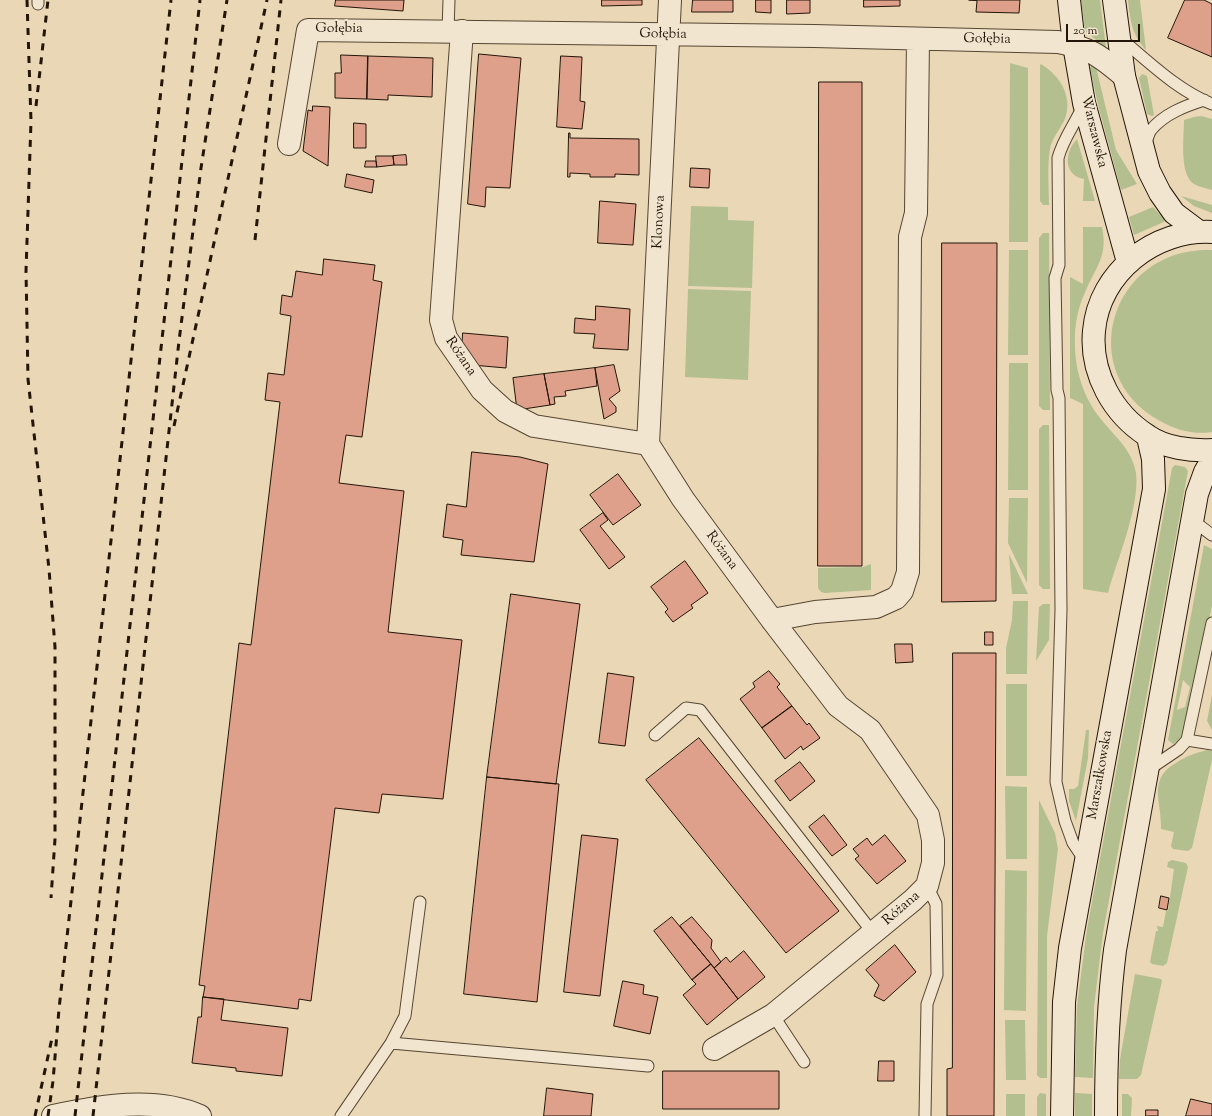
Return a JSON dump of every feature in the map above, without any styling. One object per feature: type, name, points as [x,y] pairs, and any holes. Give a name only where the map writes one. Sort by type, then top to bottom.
[{"type":"street","name":"Klonowa","points":[[648,444],[670,0]]},
{"type":"street","name":"Warszawska","points":[[1069,0],[1074,45],[1084,103],[1128,262]]},
{"type":"street","points":[[1114,0],[1124,76],[1149,171],[1160,193],[1174,213],[1205,232]]},
{"type":"street","name":"Gołębia","points":[[290,144],[308,30],[455,31],[669,36],[814,36],[1058,42],[1074,45],[1098,54],[1124,76]]},
{"type":"street","name":"Różana","points":[[455,31],[441,320],[446,338],[482,390],[506,411],[534,426],[648,444],[683,499],[772,620],[838,706],[870,730],[928,815],[933,840],[934,863],[927,886],[874,933],[773,1015],[714,1049]]},
{"type":"street","points":[[772,620],[815,612],[876,607],[896,598],[902,591],[908,572],[910,237],[916,214],[918,39]]},
{"type":"street","points":[[1205,232],[1175,236],[1154,244],[1128,262],[1111,281],[1100,303],[1094,331],[1095,361],[1105,390],[1122,415],[1148,437],[1170,446],[1198,451],[1212,450]]},
{"type":"street","name":"Marszałkowska","points":[[1062,1116],[1064,1002],[1070,948],[1154,489],[1154,459],[1148,437]]},
{"type":"street","points":[[1106,1116],[1107,1032],[1110,987],[1115,950],[1197,494],[1205,472],[1212,460]]},
{"type":"street","points":[[53,1116],[93,1108],[136,1104],[192,1112],[200,1116]]},
{"type":"lane","points":[[449,0],[455,31]]},
{"type":"lane","points":[[1118,36],[1143,59],[1175,83],[1208,102]]},
{"type":"lane","points":[[1143,150],[1151,131],[1171,114],[1184,107],[1208,102]]},
{"type":"lane","points":[[1084,103],[1073,127],[1062,143],[1058,158],[1059,265],[1055,278],[1057,390],[1059,398],[1061,610],[1056,782],[1065,822],[1074,843],[1086,861]]},
{"type":"lane","points":[[1192,520],[1212,535]]},
{"type":"lane","points":[[1147,770],[1179,749],[1187,740],[1212,623]]},
{"type":"lane","points":[[655,735],[686,708],[700,710],[874,933]]},
{"type":"lane","points":[[1187,740],[1212,744]]},
{"type":"lane","points":[[925,1116],[927,1004],[937,975],[936,904],[927,886]]},
{"type":"lane","points":[[341,1116],[391,1043],[405,1016],[420,902]]},
{"type":"lane","points":[[773,1015],[804,1062]]},
{"type":"lane","points":[[391,1043],[648,1066]]},
{"type":"green space","points":[[1081,0],[1100,0],[1106,48],[1085,31]]},
{"type":"green space","points":[[1128,0],[1140,0],[1146,50],[1132,27]]},
{"type":"green space","points":[[1010,63],[1028,68],[1028,242],[1009,242]]},
{"type":"green space","points":[[1041,64],[1060,82],[1064,89],[1067,104],[1067,113],[1064,121],[1054,138],[1050,149],[1048,170],[1049,205],[1043,205],[1040,201]]},
{"type":"green space","points":[[1092,65],[1096,67],[1116,150],[1137,184],[1121,190],[1098,105],[1090,68]]},
{"type":"green space","points":[[1142,74],[1147,76],[1154,115],[1152,116],[1147,114],[1139,78]]},
{"type":"green space","points":[[1201,116],[1212,119],[1212,190],[1194,184],[1189,179],[1184,164],[1184,120]]},
{"type":"green space","points":[[1077,139],[1095,201],[1083,201],[1084,179],[1077,177],[1069,168],[1068,156]]},
{"type":"green space","points":[[1181,196],[1212,205],[1212,213],[1194,206]]},
{"type":"green space","points":[[691,206],[728,207],[728,220],[754,221],[752,288],[688,286]]},
{"type":"green space","points":[[1153,207],[1164,219],[1164,222],[1134,235],[1129,217]]},
{"type":"green space","points":[[1083,227],[1102,227],[1104,246],[1100,260],[1083,296],[1077,317],[1075,331],[1075,355],[1077,365],[1089,402],[1100,418],[1127,450],[1134,464],[1136,473],[1135,501],[1127,533],[1108,593],[1083,589],[1083,404],[1070,398],[1070,277],[1083,284]]},
{"type":"green space","points":[[1043,233],[1049,233],[1050,410],[1043,410],[1039,406],[1039,238]]},
{"type":"green space","points":[[1009,250],[1028,250],[1028,355],[1008,355]]},
{"type":"green space","points":[[1212,250],[1212,432],[1199,433],[1172,427],[1160,421],[1133,399],[1117,373],[1111,344],[1115,316],[1128,289],[1149,268],[1177,254]]},
{"type":"green space","points":[[688,289],[751,291],[748,380],[685,377]]},
{"type":"green space","points":[[1009,363],[1028,363],[1028,490],[1008,490]]},
{"type":"green space","points":[[1043,425],[1049,425],[1050,589],[1043,589],[1039,585],[1039,429]]},
{"type":"green space","points":[[1175,465],[1185,467],[1188,471],[1103,933],[1094,1007],[1093,1078],[1075,1077],[1077,1005],[1087,929],[1172,468]]},
{"type":"green space","points":[[1009,498],[1028,498],[1027,583],[1008,543]]},
{"type":"green space","points":[[1204,545],[1212,549],[1212,606],[1182,738],[1178,743],[1173,744],[1168,740]],"holes":[[[1183,680],[1190,687],[1185,707],[1177,710]]]},
{"type":"green space","points":[[1009,554],[1028,594],[1012,594]]},
{"type":"green space","points":[[871,564],[871,590],[825,593],[821,592],[818,588],[818,568],[863,567]]},
{"type":"green space","points":[[1013,601],[1028,601],[1027,674],[1006,674],[1006,648],[1012,620]]},
{"type":"green space","points":[[1043,604],[1050,604],[1049,640],[1036,661],[1039,607]]},
{"type":"green space","points":[[1006,684],[1027,684],[1027,776],[1006,776]]},
{"type":"green space","points":[[1212,695],[1212,730],[1207,721]]},
{"type":"green space","points":[[1086,730],[1089,730],[1088,758],[1076,821],[1069,801],[1069,789],[1074,789],[1078,786]]},
{"type":"green space","points":[[1207,750],[1212,751],[1212,760],[1192,848],[1188,851],[1173,849],[1171,846],[1174,832],[1161,829],[1158,792],[1159,784],[1167,769],[1187,757]]},
{"type":"green space","points":[[1005,786],[1027,787],[1027,859],[1006,859]]},
{"type":"green space","points":[[1039,800],[1055,833],[1058,849],[1047,936],[1047,1078],[1040,1078],[1037,1075]]},
{"type":"green space","points":[[1172,860],[1186,863],[1188,867],[1167,963],[1163,966],[1152,964],[1150,962],[1156,931],[1158,931],[1157,926],[1163,927],[1166,911],[1168,911],[1174,869],[1167,867],[1168,862]]},
{"type":"green space","points":[[1005,870],[1027,871],[1026,1011],[1004,1010]]},
{"type":"green space","points":[[1135,974],[1161,979],[1162,981],[1141,1075],[1137,1079],[1119,1079],[1120,1059]]},
{"type":"green space","points":[[1005,1020],[1025,1020],[1026,1080],[1006,1080]]},
{"type":"green space","points":[[1040,1093],[1046,1094],[1046,1116],[1037,1116],[1037,1097]]},
{"type":"green space","points":[[1075,1093],[1092,1094],[1092,1116],[1075,1116]]},
{"type":"green space","points":[[1006,1094],[1025,1094],[1025,1116],[1006,1116]]},
{"type":"green space","points":[[1122,1094],[1128,1094],[1132,1098],[1131,1116],[1122,1116]]},
{"type":"building","points":[[336,0],[404,0],[403,11],[335,6]]},
{"type":"building","points":[[602,0],[642,0],[642,5],[602,6]]},
{"type":"building","points":[[693,0],[733,0],[733,12],[692,12]]},
{"type":"building","points":[[756,0],[771,0],[771,13],[756,12]]},
{"type":"building","points":[[787,0],[810,0],[810,13],[787,14]]},
{"type":"building","points":[[864,0],[900,0],[900,6],[864,7]]},
{"type":"building","points":[[969,0],[1020,0],[1019,13],[976,12],[977,1]]},
{"type":"building","points":[[1185,0],[1204,0],[1212,4],[1212,57],[1168,38]]},
{"type":"building","points":[[479,54],[521,58],[510,188],[486,187],[485,207],[468,204]]},
{"type":"building","points":[[341,55],[368,56],[367,99],[335,98],[335,73],[341,73]]},
{"type":"building","points":[[368,56],[433,58],[432,97],[388,95],[388,100],[367,99]]},
{"type":"building","points":[[561,56],[582,57],[580,101],[585,102],[582,129],[557,127]]},
{"type":"building","points":[[819,82],[862,82],[862,566],[818,566]]},
{"type":"building","points":[[313,106],[330,107],[328,166],[303,151],[308,110],[312,111]]},
{"type":"building","points":[[354,123],[366,124],[366,148],[354,148]]},
{"type":"building","points":[[569,133],[570,138],[639,139],[639,175],[615,174],[615,177],[590,177],[590,174],[570,173],[570,177],[568,177]]},
{"type":"building","points":[[406,155],[407,165],[394,165],[393,156]]},
{"type":"building","points":[[376,156],[393,156],[394,165],[377,167]]},
{"type":"building","points":[[366,161],[376,161],[377,167],[365,167]]},
{"type":"building","points":[[691,168],[710,169],[709,188],[690,187]]},
{"type":"building","points":[[347,174],[374,180],[372,193],[345,187]]},
{"type":"building","points":[[600,201],[636,204],[633,245],[598,243]]},
{"type":"building","points":[[942,243],[997,243],[996,601],[942,602]]},
{"type":"building","points":[[324,259],[375,265],[373,280],[382,282],[362,437],[346,435],[339,483],[404,491],[388,632],[462,640],[443,799],[382,794],[379,813],[335,808],[311,1001],[299,999],[298,1009],[203,997],[205,986],[199,985],[239,643],[251,645],[280,402],[265,400],[268,373],[284,375],[291,316],[280,314],[282,295],[292,297],[296,271],[322,275]]},
{"type":"building","points":[[596,306],[630,309],[628,350],[593,348],[595,334],[574,333],[575,318],[595,320]]},
{"type":"building","points":[[463,333],[508,337],[506,368],[472,365],[472,356],[467,356],[462,349]]},
{"type":"building","points":[[614,365],[620,391],[609,399],[616,407],[616,412],[604,419],[595,368]]},
{"type":"building","points":[[595,368],[597,386],[565,391],[566,396],[554,397],[555,404],[550,405],[544,374]]},
{"type":"building","points":[[544,374],[550,405],[517,410],[513,378]]},
{"type":"building","points":[[472,452],[520,457],[548,464],[534,562],[461,555],[463,540],[443,537],[447,504],[466,507]]},
{"type":"building","points":[[618,474],[641,505],[613,525],[590,495]]},
{"type":"building","points":[[603,513],[608,520],[600,526],[625,557],[609,569],[580,530]]},
{"type":"building","points":[[685,561],[708,593],[691,605],[693,608],[673,622],[665,612],[668,609],[651,587]]},
{"type":"building","points":[[511,594],[580,604],[556,784],[487,777]]},
{"type":"building","points":[[985,632],[993,632],[993,645],[985,645]]},
{"type":"building","points":[[895,644],[912,644],[913,662],[896,663]]},
{"type":"building","points":[[953,653],[996,653],[994,1116],[947,1116],[947,1069],[952,1068]]},
{"type":"building","points":[[769,671],[780,684],[777,687],[792,706],[762,728],[740,699],[755,687],[753,683]]},
{"type":"building","points":[[608,673],[634,677],[625,746],[599,743]]},
{"type":"building","points":[[792,706],[807,725],[809,723],[820,738],[803,750],[801,746],[785,759],[762,728]]},
{"type":"building","points":[[699,738],[839,911],[786,953],[646,780]]},
{"type":"building","points":[[800,762],[815,781],[790,801],[775,781]]},
{"type":"building","points":[[487,777],[559,784],[537,1002],[464,994]]},
{"type":"building","points":[[824,815],[847,845],[832,856],[809,827]]},
{"type":"building","points":[[582,835],[618,839],[600,996],[564,992]]},
{"type":"building","points":[[885,835],[906,861],[877,884],[855,859],[859,856],[853,849],[867,838],[872,845]]},
{"type":"building","points":[[1161,896],[1169,898],[1167,910],[1159,908]]},
{"type":"building","points":[[672,917],[711,964],[692,980],[654,931]]},
{"type":"building","points":[[692,917],[712,940],[711,948],[721,962],[714,968],[680,926]]},
{"type":"building","points":[[895,945],[916,972],[884,1001],[874,996],[879,985],[866,970]]},
{"type":"building","points":[[744,951],[765,977],[738,999],[714,968],[726,957],[730,962]]},
{"type":"building","points":[[711,964],[738,999],[707,1025],[683,995],[696,984],[692,980]]},
{"type":"building","points":[[623,981],[644,985],[643,994],[658,997],[650,1034],[614,1026]]},
{"type":"building","points":[[203,997],[224,999],[221,1020],[288,1028],[282,1076],[236,1071],[236,1068],[192,1063],[198,1017],[201,1017]]},
{"type":"building","points":[[879,1061],[894,1061],[894,1081],[878,1081]]},
{"type":"building","points":[[663,1071],[779,1071],[779,1109],[663,1109]]},
{"type":"building","points":[[547,1088],[593,1094],[591,1116],[544,1116]]},
{"type":"building","points":[[1191,1099],[1212,1104],[1212,1116],[1186,1116]]},
{"type":"building","points":[[1146,1110],[1158,1110],[1158,1116],[1146,1116]]},
{"type":"railway","points":[[27,0],[31,121],[26,271],[28,379],[49,569],[55,647],[55,839],[51,898]]},
{"type":"railway","points":[[36,106],[48,0]]},
{"type":"railway","points":[[48,1116],[171,0]]},
{"type":"railway","points":[[75,1116],[200,0]]},
{"type":"railway","points":[[93,1116],[179,341],[201,168],[227,0]]},
{"type":"railway","points":[[174,426],[267,0]]},
{"type":"railway","points":[[255,240],[281,0]]},
{"type":"railway","points":[[35,1116],[52,1038]]}]
